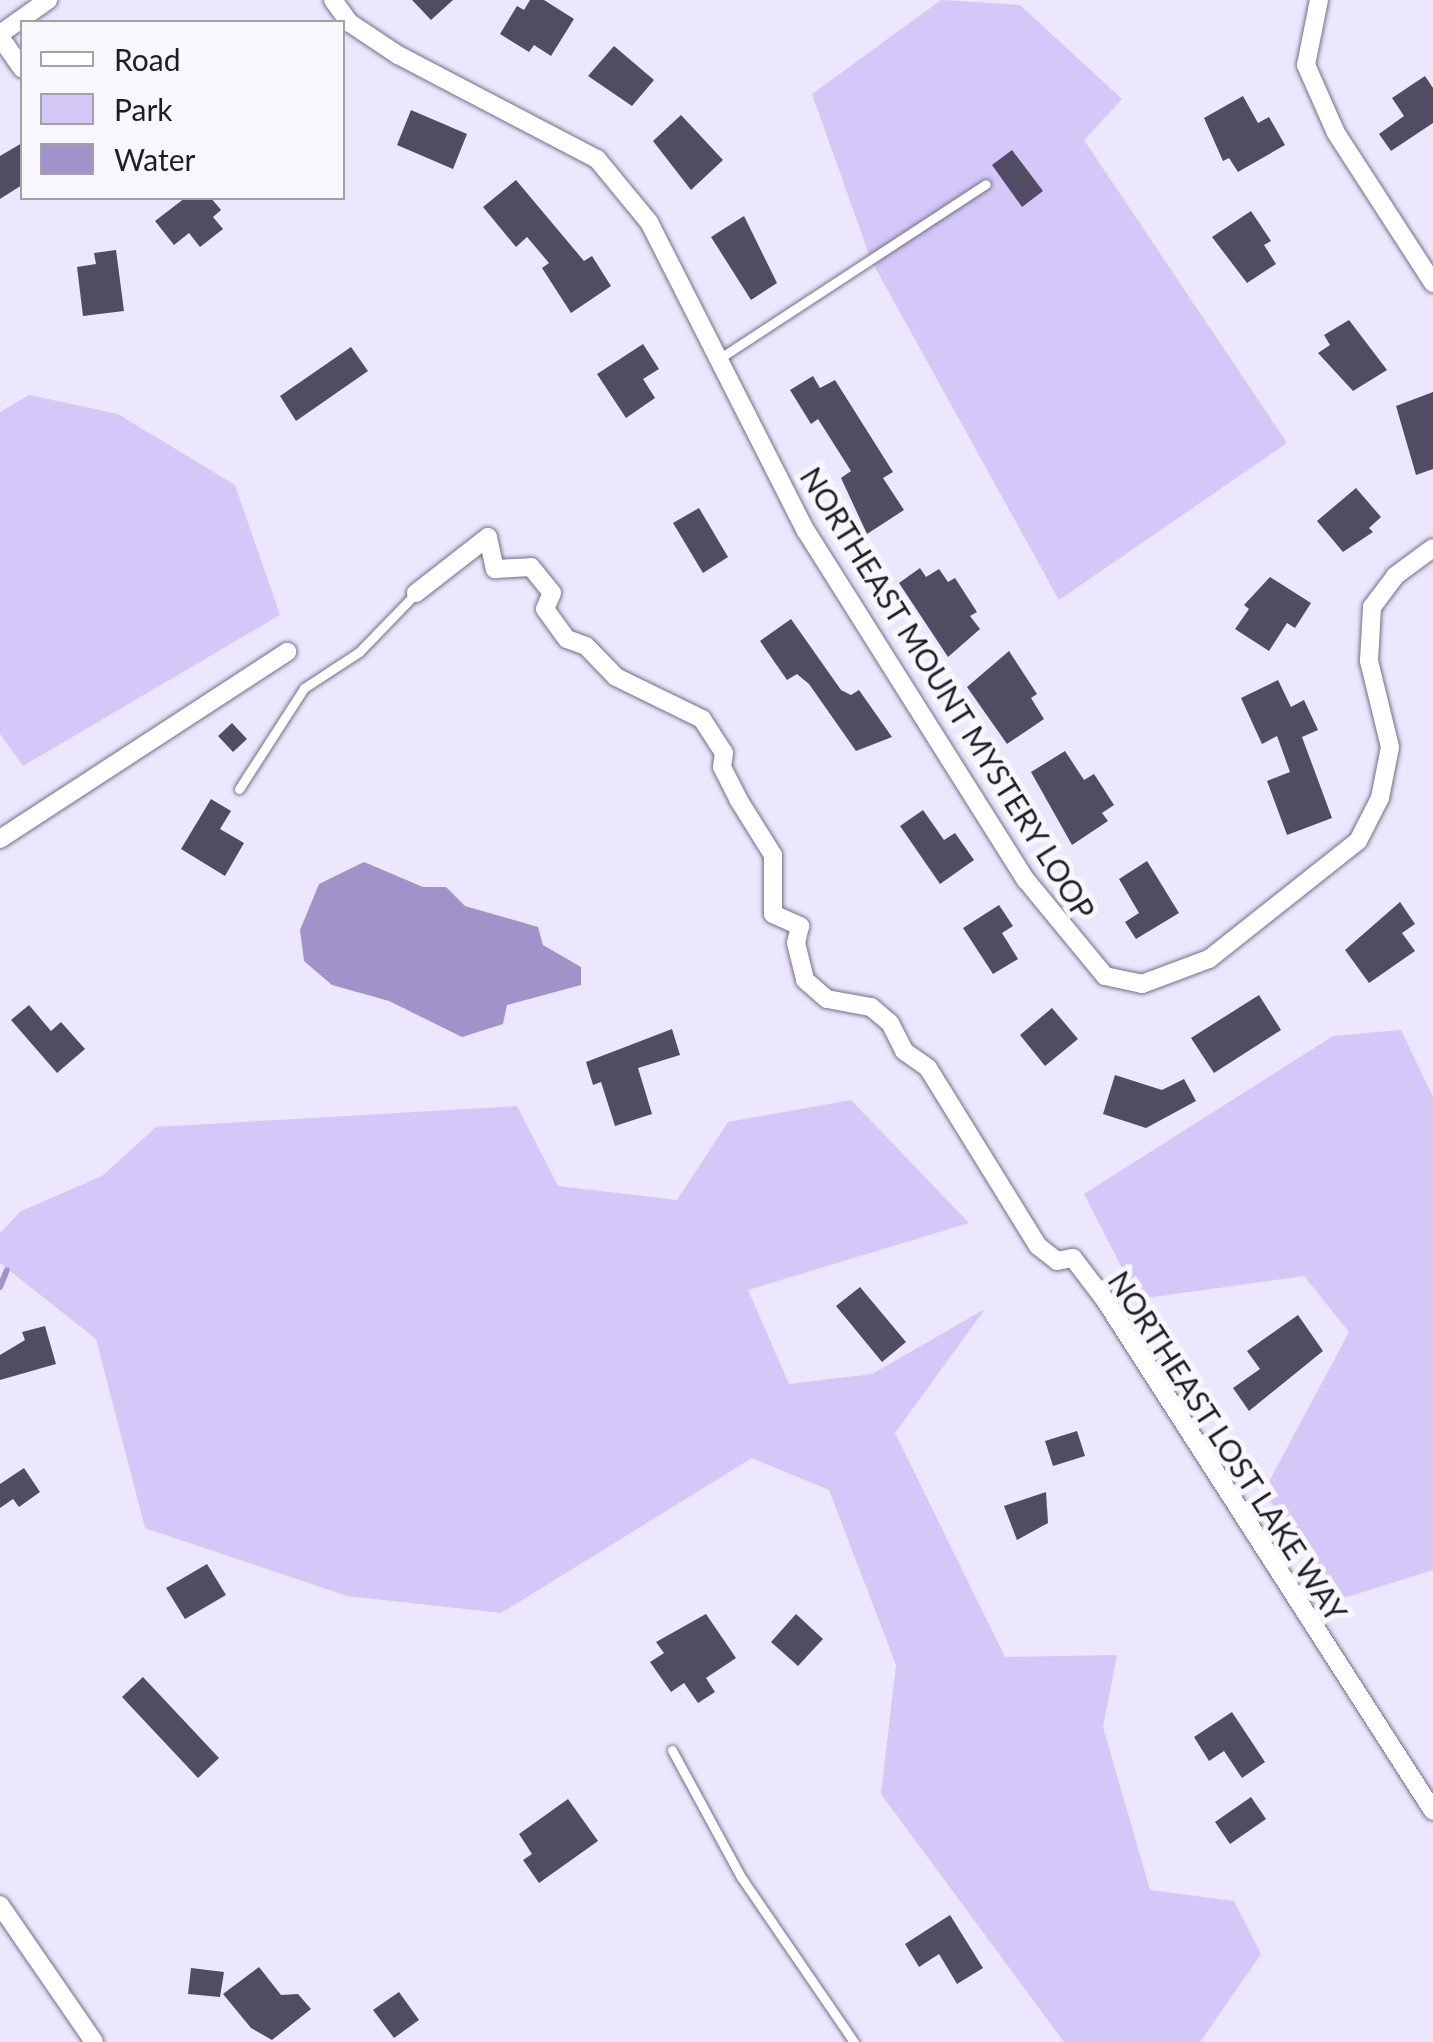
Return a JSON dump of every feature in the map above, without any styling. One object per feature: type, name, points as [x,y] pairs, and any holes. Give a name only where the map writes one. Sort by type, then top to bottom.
[{"type":"street","points":[[21,20],[48,0]]},
{"type":"street","name":"NORTHEAST MOUNT MYSTERY LOOP","points":[[333,0],[350,22],[398,56],[597,159],[649,222],[816,548],[1026,880],[1105,976],[1142,984],[1209,958],[1358,842],[1380,798],[1390,747],[1368,662],[1372,607],[1394,576],[1433,548]]},
{"type":"street","points":[[1319,0],[1306,65],[1336,133],[1433,283]]},
{"type":"street","points":[[0,36],[20,66]]},
{"type":"street","name":"NORTHEAST LOST LAKE WAY","points":[[416,593],[488,536],[495,569],[532,566],[552,593],[545,609],[567,640],[586,646],[616,677],[702,719],[724,754],[722,767],[738,798],[774,855],[773,914],[800,926],[796,944],[805,980],[828,999],[870,1007],[890,1023],[904,1052],[928,1068],[1038,1246],[1057,1260],[1073,1258],[1105,1300],[1433,1811]]},
{"type":"street","points":[[0,839],[287,652]]},
{"type":"street","points":[[0,1905],[94,2042]]},
{"type":"lane","points":[[717,360],[986,184]]},
{"type":"lane","points":[[239,789],[304,688],[359,652],[416,593]]},
{"type":"lane","points":[[672,1750],[740,1877],[854,2042]]},
{"type":"green space","points":[[941,0],[1020,5],[1122,99],[1084,140],[1287,443],[1059,600],[871,260],[812,94]]},
{"type":"green space","points":[[29,395],[118,414],[235,485],[280,615],[23,766],[0,734],[0,412]]},
{"type":"green space","points":[[1401,1030],[1433,1097],[1433,1570],[1334,1601],[1264,1491],[1349,1332],[1304,1276],[1138,1299],[1084,1194],[1333,1036]]},
{"type":"green space","points":[[851,1100],[969,1223],[748,1290],[789,1384],[872,1374],[985,1309],[895,1433],[1005,1657],[1117,1655],[1103,1727],[1150,1890],[1234,1901],[1261,1954],[1200,2042],[1064,2042],[881,1794],[896,1665],[829,1490],[752,1458],[501,1613],[347,1596],[145,1528],[96,1339],[0,1263],[0,1233],[21,1211],[102,1176],[156,1127],[517,1106],[558,1186],[677,1200],[728,1122]]},
{"type":"water","points":[[364,862],[423,887],[446,887],[465,906],[538,927],[543,945],[581,967],[581,985],[507,1005],[503,1024],[462,1037],[389,1001],[332,985],[304,961],[300,930],[319,884]]},
{"type":"building","points":[[412,0],[453,0],[431,20]]},
{"type":"building","points":[[530,0],[544,0],[574,19],[551,56],[534,45],[529,52],[500,34],[517,6],[524,10]]},
{"type":"building","points":[[614,46],[654,80],[632,106],[588,76]]},
{"type":"building","points":[[1425,76],[1433,88],[1433,123],[1391,151],[1379,134],[1404,116],[1392,98]]},
{"type":"building","points":[[1243,96],[1258,123],[1269,117],[1285,145],[1238,172],[1229,158],[1223,161],[1204,118]]},
{"type":"building","points":[[411,110],[467,134],[453,169],[397,145]]},
{"type":"building","points":[[681,115],[723,160],[691,190],[653,141]]},
{"type":"building","points":[[20,144],[20,186],[0,199],[0,156]]},
{"type":"building","points":[[1012,150],[1043,191],[1022,207],[992,165]]},
{"type":"building","points":[[516,180],[584,261],[592,256],[611,286],[571,313],[542,268],[549,263],[527,237],[516,247],[483,207]]},
{"type":"building","points":[[182,200],[213,200],[221,210],[213,217],[223,229],[200,247],[189,233],[174,245],[155,221]]},
{"type":"building","points":[[1251,211],[1271,241],[1264,245],[1276,264],[1247,283],[1212,237]]},
{"type":"building","points":[[744,216],[777,283],[751,300],[711,237]]},
{"type":"building","points":[[116,250],[124,311],[83,316],[77,267],[96,264],[94,253]]},
{"type":"building","points":[[1349,320],[1387,370],[1353,391],[1318,353],[1330,345],[1324,335]]},
{"type":"building","points":[[643,344],[659,369],[643,379],[655,398],[626,418],[597,374]]},
{"type":"building","points":[[351,347],[368,371],[296,421],[280,396]]},
{"type":"building","points":[[813,376],[820,388],[835,380],[893,472],[883,478],[904,510],[867,534],[841,478],[851,471],[818,419],[811,424],[790,390]]},
{"type":"building","points":[[1433,392],[1433,469],[1416,475],[1396,406]]},
{"type":"building","points":[[1356,488],[1381,517],[1369,528],[1373,532],[1343,552],[1317,521]]},
{"type":"building","points":[[699,508],[728,557],[703,573],[673,523]]},
{"type":"building","points":[[920,568],[926,577],[939,569],[948,582],[955,578],[977,612],[970,616],[980,629],[948,657],[899,583]]},
{"type":"building","points":[[1270,577],[1311,603],[1295,628],[1287,623],[1269,651],[1235,629],[1249,609],[1244,605]]},
{"type":"building","points":[[791,619],[841,690],[851,695],[859,690],[892,737],[856,751],[809,684],[797,674],[787,680],[760,641]]},
{"type":"building","points":[[1009,651],[1037,694],[1031,698],[1044,719],[1007,744],[967,687]]},
{"type":"building","points":[[1278,680],[1291,707],[1304,700],[1318,730],[1302,737],[1332,818],[1287,835],[1267,781],[1290,772],[1277,736],[1262,744],[1241,698]]},
{"type":"building","points":[[232,723],[247,739],[233,752],[218,736]]},
{"type":"building","points":[[1065,751],[1084,780],[1094,774],[1114,805],[1102,813],[1108,821],[1072,845],[1031,772]]},
{"type":"building","points":[[211,799],[231,811],[220,829],[244,843],[225,876],[181,849]]},
{"type":"building","points":[[923,810],[944,840],[955,833],[974,860],[940,884],[900,826]]},
{"type":"building","points":[[1147,861],[1179,913],[1136,939],[1125,922],[1139,913],[1119,879]]},
{"type":"building","points":[[1400,902],[1415,924],[1402,933],[1415,951],[1369,983],[1345,950]]},
{"type":"building","points":[[999,905],[1013,926],[1002,933],[1018,959],[993,974],[963,928]]},
{"type":"building","points":[[1259,995],[1281,1030],[1214,1073],[1191,1038]]},
{"type":"building","points":[[29,1005],[51,1031],[61,1022],[85,1049],[57,1073],[11,1020]]},
{"type":"building","points":[[1052,1008],[1078,1039],[1045,1066],[1020,1035]]},
{"type":"building","points":[[672,1029],[680,1055],[638,1068],[652,1114],[615,1126],[601,1082],[593,1085],[586,1062]]},
{"type":"building","points":[[1115,1075],[1162,1090],[1184,1079],[1196,1101],[1146,1128],[1103,1114]]},
{"type":"building","points":[[860,1287],[906,1342],[882,1362],[836,1306]]},
{"type":"building","points":[[1298,1315],[1323,1351],[1249,1411],[1233,1388],[1260,1369],[1247,1351]]},
{"type":"building","points":[[45,1326],[56,1364],[0,1380],[0,1355],[25,1340],[22,1332]]},
{"type":"building","points":[[1077,1431],[1085,1456],[1053,1466],[1045,1441]]},
{"type":"building","points":[[24,1468],[40,1492],[19,1507],[13,1499],[0,1508],[0,1484]]},
{"type":"building","points":[[1046,1492],[1048,1523],[1017,1540],[1004,1506]]},
{"type":"building","points":[[207,1564],[226,1595],[185,1619],[166,1588]]},
{"type":"building","points":[[706,1614],[736,1658],[706,1678],[715,1692],[698,1703],[684,1683],[671,1692],[650,1662],[664,1653],[656,1642]]},
{"type":"building","points":[[796,1614],[823,1639],[798,1666],[771,1642]]},
{"type":"building","points":[[143,1677],[219,1758],[198,1778],[122,1697]]},
{"type":"building","points":[[1232,1712],[1265,1762],[1242,1778],[1224,1751],[1209,1761],[1194,1737]]},
{"type":"building","points":[[1251,1797],[1266,1819],[1230,1844],[1215,1822]]},
{"type":"building","points":[[568,1799],[598,1841],[539,1883],[523,1860],[532,1854],[519,1834]]},
{"type":"building","points":[[950,1915],[983,1968],[957,1984],[939,1954],[919,1967],[905,1944]]},
{"type":"building","points":[[259,1967],[281,1995],[298,1994],[311,2009],[272,2040],[251,2028],[223,1994]]},
{"type":"building","points":[[191,1968],[224,1972],[220,1997],[188,1994]]},
{"type":"building","points":[[399,1992],[419,2020],[394,2038],[373,2010]]},
{"type":"waterway","points":[[0,1287],[7,1270]]}]
